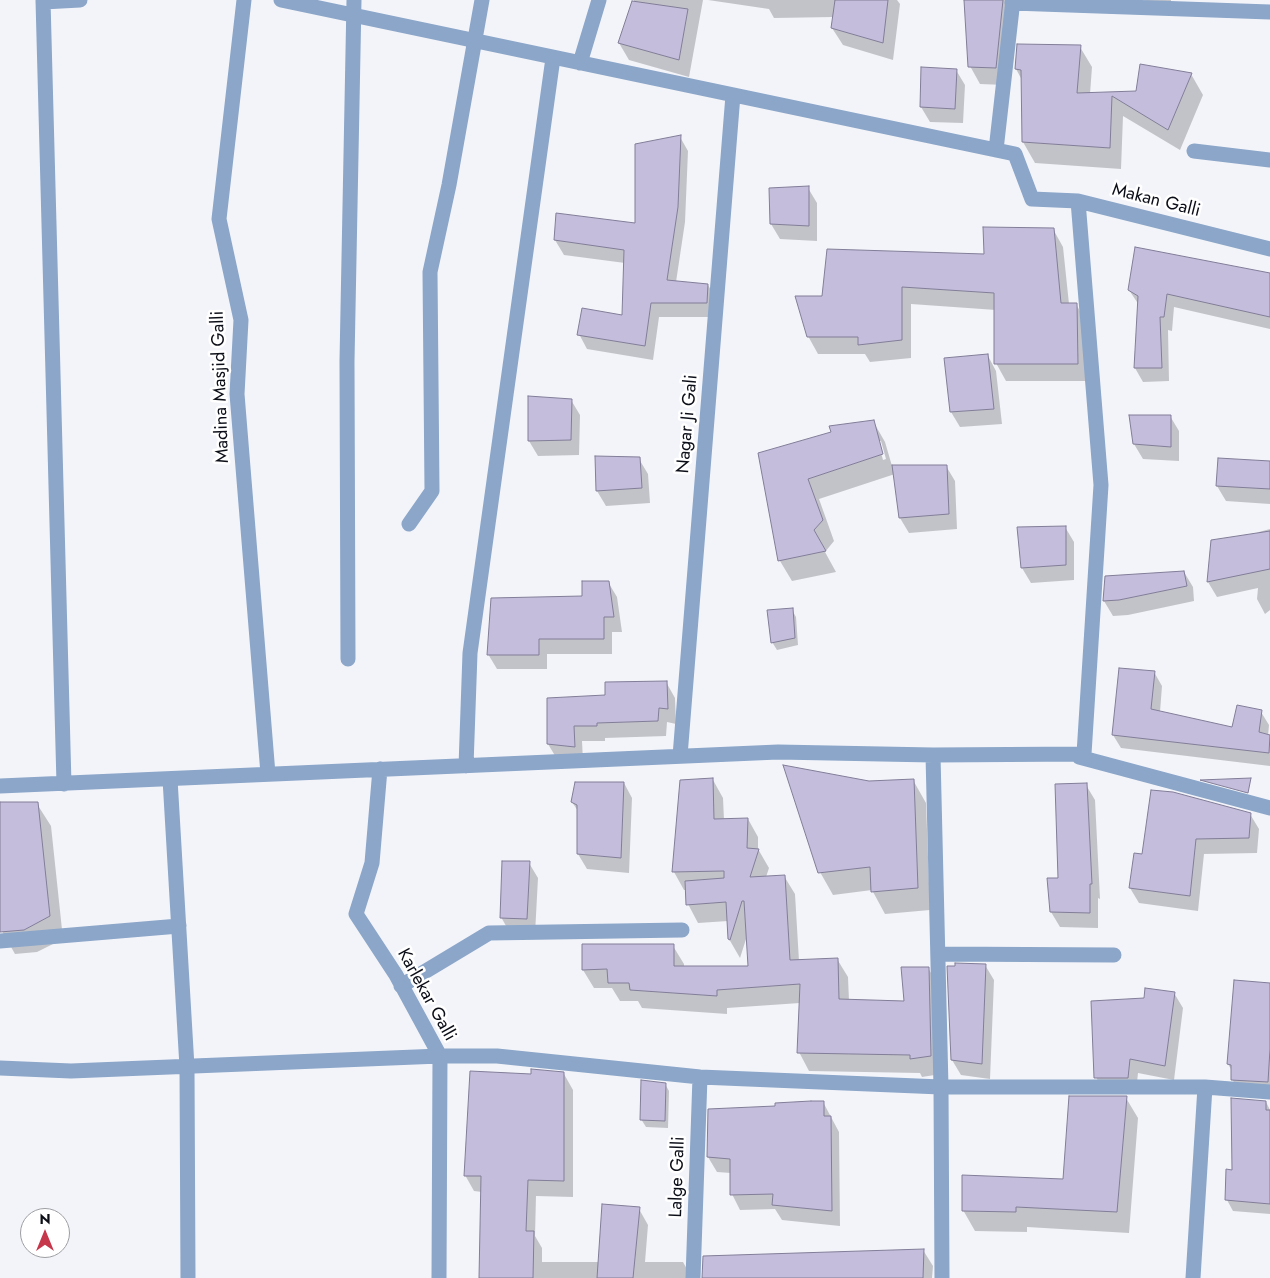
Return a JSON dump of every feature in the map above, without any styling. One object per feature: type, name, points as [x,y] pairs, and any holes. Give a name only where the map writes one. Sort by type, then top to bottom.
[{"type":"street","points":[[64,784],[43,1],[80,0]]},
{"type":"street","name":"Madina Masjid Galli","points":[[244,0],[219,219],[241,320],[237,394],[268,774]]},
{"type":"street","points":[[281,0],[996,150],[1012,1],[1270,12]]},
{"type":"street","points":[[348,659],[347,361],[354,0]]},
{"type":"street","points":[[409,524],[432,491],[430,272],[449,185],[482,0]]},
{"type":"street","points":[[580,63],[599,0]]},
{"type":"street","points":[[466,766],[470,653],[553,58]]},
{"type":"street","name":"Nagar Ji Gali","points":[[680,756],[733,95]]},
{"type":"street","name":"Makan Galli","points":[[996,150],[1015,154],[1032,199],[1078,201],[1270,249]]},
{"type":"street","points":[[1194,151],[1270,160]]},
{"type":"street","points":[[1078,201],[1101,485],[1084,754]]},
{"type":"street","points":[[0,786],[778,752],[1084,754]]},
{"type":"street","points":[[933,754],[941,1087],[942,1278]]},
{"type":"street","points":[[1084,754],[1079,757],[1270,808]]},
{"type":"street","name":"Karlekar Galli","points":[[380,769],[372,863],[356,914],[396,975],[440,1056],[439,1278]]},
{"type":"street","points":[[170,779],[187,1067],[188,1278]]},
{"type":"street","points":[[0,941],[179,926]]},
{"type":"street","points":[[401,986],[489,933],[682,930]]},
{"type":"street","points":[[938,954],[1114,956]]},
{"type":"street","points":[[0,1068],[71,1071],[440,1056],[497,1056],[700,1077],[941,1087],[1205,1087],[1270,1092]]},
{"type":"street","name":"Lalge Galli","points":[[693,1278],[700,1077]]},
{"type":"street","points":[[1193,1278],[1205,1087]]},
{"type":"building","points":[[835,0],[888,0],[883,43],[831,28]]},
{"type":"building","points":[[964,0],[1003,0],[996,68],[968,67]]},
{"type":"building","points":[[632,1],[688,9],[679,60],[618,43]]},
{"type":"building","points":[[1017,44],[1081,45],[1077,93],[1136,91],[1140,64],[1192,73],[1168,130],[1112,96],[1110,148],[1022,142],[1021,70],[1015,69]]},
{"type":"building","points":[[921,67],[957,69],[955,109],[920,107]]},
{"type":"building","points":[[681,135],[678,207],[667,280],[708,284],[707,303],[651,303],[645,346],[577,335],[582,308],[622,315],[624,250],[554,240],[556,213],[635,223],[635,144]]},
{"type":"building","points":[[809,186],[809,226],[770,224],[769,188]]},
{"type":"building","points":[[983,227],[1054,228],[1061,303],[1077,303],[1078,364],[994,364],[994,293],[902,287],[902,340],[858,345],[858,337],[807,337],[795,296],[822,296],[827,249],[984,254]]},
{"type":"building","points":[[1135,247],[1270,273],[1270,317],[1167,294],[1164,317],[1160,317],[1162,368],[1134,368],[1138,296],[1128,290]]},
{"type":"building","points":[[988,354],[994,409],[950,412],[944,358]]},
{"type":"building","points":[[528,396],[572,399],[571,440],[528,441]]},
{"type":"building","points":[[1129,415],[1171,415],[1171,447],[1133,444]]},
{"type":"building","points":[[874,420],[883,454],[808,479],[823,520],[814,530],[826,551],[778,561],[758,453],[831,432],[829,426]]},
{"type":"building","points":[[595,456],[640,457],[642,488],[596,491]]},
{"type":"building","points":[[1218,458],[1270,461],[1270,489],[1216,486]]},
{"type":"building","points":[[892,465],[947,465],[949,514],[899,518]]},
{"type":"building","points":[[1066,526],[1066,565],[1021,568],[1017,527]]},
{"type":"building","points":[[1270,531],[1270,569],[1207,582],[1211,540]]},
{"type":"building","points":[[1184,571],[1187,586],[1119,600],[1103,601],[1105,576]]},
{"type":"building","points":[[582,581],[609,581],[614,617],[604,617],[604,639],[539,639],[539,655],[487,655],[491,598],[582,596]]},
{"type":"building","points":[[793,608],[795,638],[771,643],[767,610]]},
{"type":"building","points":[[1119,668],[1155,671],[1151,709],[1232,727],[1237,705],[1262,710],[1259,732],[1270,735],[1269,753],[1112,735]]},
{"type":"building","points":[[667,681],[668,709],[659,708],[658,721],[597,723],[597,726],[574,726],[575,747],[547,744],[547,698],[605,695],[605,682]]},
{"type":"building","points":[[783,765],[869,781],[914,779],[918,888],[871,892],[870,867],[818,873]]},
{"type":"building","points":[[713,778],[714,819],[748,818],[747,848],[759,849],[750,877],[785,875],[790,960],[838,958],[839,999],[904,1001],[901,967],[929,967],[931,1056],[910,1059],[910,1055],[797,1053],[800,984],[717,990],[717,996],[630,990],[629,983],[608,983],[607,969],[582,970],[582,944],[674,944],[674,966],[748,966],[744,901],[742,901],[730,940],[728,939],[726,902],[686,905],[685,881],[724,878],[724,871],[672,872],[680,780]]},
{"type":"building","points":[[1251,778],[1248,793],[1200,780]]},
{"type":"building","points":[[575,782],[624,782],[621,858],[577,854],[577,805],[571,802]]},
{"type":"building","points":[[1087,783],[1092,884],[1090,884],[1090,913],[1050,912],[1047,878],[1058,878],[1055,784]]},
{"type":"building","points":[[1151,790],[1173,792],[1251,813],[1249,838],[1196,839],[1190,896],[1129,888],[1134,853],[1142,854]]},
{"type":"building","points":[[0,802],[38,802],[50,916],[24,930],[0,932]]},
{"type":"building","points":[[502,861],[530,861],[527,919],[500,918]]},
{"type":"building","points":[[955,963],[986,964],[982,1064],[951,1060],[947,966],[955,966]]},
{"type":"building","points":[[1234,980],[1270,983],[1268,1082],[1231,1080],[1231,1065],[1227,1064]]},
{"type":"building","points":[[1145,988],[1175,992],[1165,1066],[1130,1059],[1128,1078],[1094,1078],[1091,1001],[1144,998]]},
{"type":"building","points":[[531,1069],[564,1072],[564,1181],[528,1180],[526,1231],[534,1231],[533,1278],[479,1278],[481,1176],[464,1176],[470,1071],[531,1074]]},
{"type":"building","points":[[641,1080],[666,1083],[665,1121],[640,1120]]},
{"type":"building","points":[[1069,1096],[1127,1096],[1117,1212],[1016,1207],[1016,1212],[962,1211],[962,1175],[1063,1179]]},
{"type":"building","points":[[1231,1098],[1266,1101],[1266,1110],[1270,1110],[1270,1204],[1225,1200],[1226,1169],[1232,1170]]},
{"type":"building","points":[[824,1101],[824,1116],[831,1116],[832,1211],[772,1205],[773,1194],[730,1195],[730,1159],[707,1157],[708,1109],[775,1106],[775,1103]]},
{"type":"building","points":[[602,1204],[640,1207],[633,1278],[597,1278]]},
{"type":"building","points":[[924,1249],[923,1278],[702,1278],[703,1256]]}]
